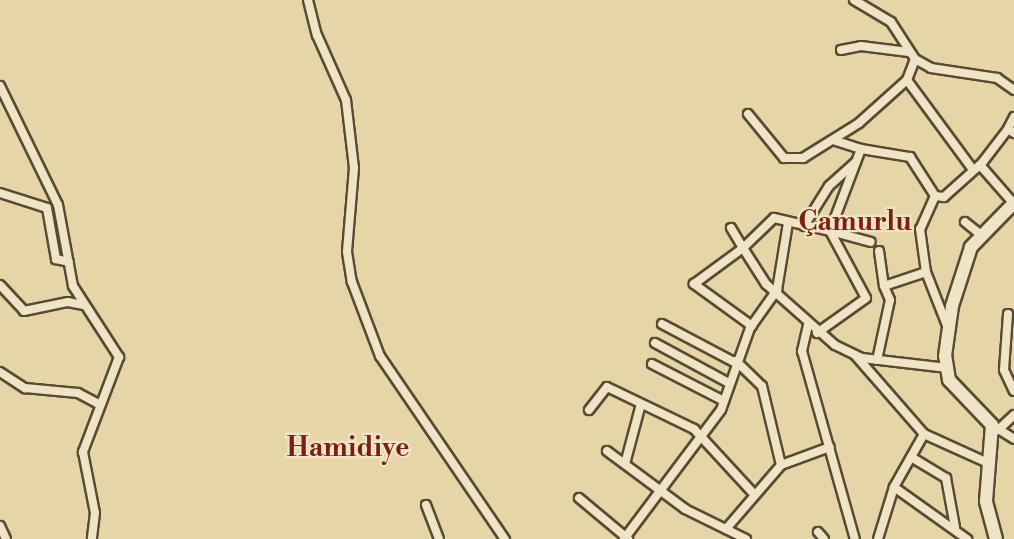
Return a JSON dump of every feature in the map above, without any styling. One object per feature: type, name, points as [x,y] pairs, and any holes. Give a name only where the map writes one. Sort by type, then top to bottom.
[{"type":"street","points":[[308,0],[316,35],[346,100],[354,168],[346,252],[352,282],[380,356],[505,539]]},
{"type":"street","points":[[748,114],[784,158],[803,158],[834,140],[907,80],[912,56],[891,22],[854,0]]},
{"type":"street","points":[[841,50],[861,46],[912,56],[931,68],[997,78],[1014,90]]},
{"type":"street","points":[[907,80],[976,168],[1014,203],[980,234],[966,259],[948,329],[947,368],[966,403],[995,428],[1014,439]]},
{"type":"street","points":[[0,108],[3,94]]},
{"type":"street","points":[[3,94],[58,205],[69,262],[84,305],[119,357],[99,404],[83,452],[95,513],[92,539]]},
{"type":"street","points":[[935,196],[944,196],[976,168],[1011,131],[1014,117]]},
{"type":"street","points":[[834,140],[861,149],[910,157],[935,196]]},
{"type":"street","points":[[817,333],[866,298],[830,231],[861,149]]},
{"type":"street","points":[[804,226],[829,186],[857,161]]},
{"type":"street","points":[[0,193],[47,208],[56,259],[69,262]]},
{"type":"street","points":[[935,196],[920,229],[926,272],[948,329]]},
{"type":"street","points":[[752,326],[694,285],[743,248],[770,219],[871,242]]},
{"type":"street","points":[[965,222],[980,234]]},
{"type":"street","points":[[579,498],[626,538],[663,493],[724,401],[736,362],[752,326],[777,290],[788,223]]},
{"type":"street","points":[[731,228],[766,284],[777,290],[817,333],[854,354],[877,360],[947,368]]},
{"type":"street","points":[[877,360],[890,300],[884,286],[879,251]]},
{"type":"street","points":[[884,286],[926,272]]},
{"type":"street","points":[[0,285],[24,311],[68,302],[84,305]]},
{"type":"street","points":[[1008,315],[1004,370],[1014,391]]},
{"type":"street","points":[[662,324],[736,362],[762,386],[781,465]]},
{"type":"street","points":[[808,325],[802,351],[855,539]]},
{"type":"street","points":[[656,343],[729,383]]},
{"type":"street","points":[[854,354],[924,434],[988,463]]},
{"type":"street","points":[[652,364],[724,401]]},
{"type":"street","points":[[0,372],[25,388],[78,393],[99,404]]},
{"type":"street","points":[[589,410],[607,387],[702,435],[754,494]]},
{"type":"street","points":[[625,464],[641,404]]},
{"type":"street","points":[[996,539],[986,501],[988,463],[995,428],[1014,416]]},
{"type":"street","points":[[878,539],[894,487],[924,434]]},
{"type":"street","points":[[726,529],[781,465],[830,447]]},
{"type":"street","points":[[607,451],[663,493],[746,539]]},
{"type":"street","points":[[911,457],[946,478],[955,527]]},
{"type":"street","points":[[894,487],[955,527],[967,539]]},
{"type":"street","points":[[426,506],[439,539]]},
{"type":"street","points":[[0,526],[6,539]]},
{"type":"district","name":"Çamurlu","points":[[855,223]]},
{"type":"district","name":"Hamidiye","points":[[348,449]]}]
